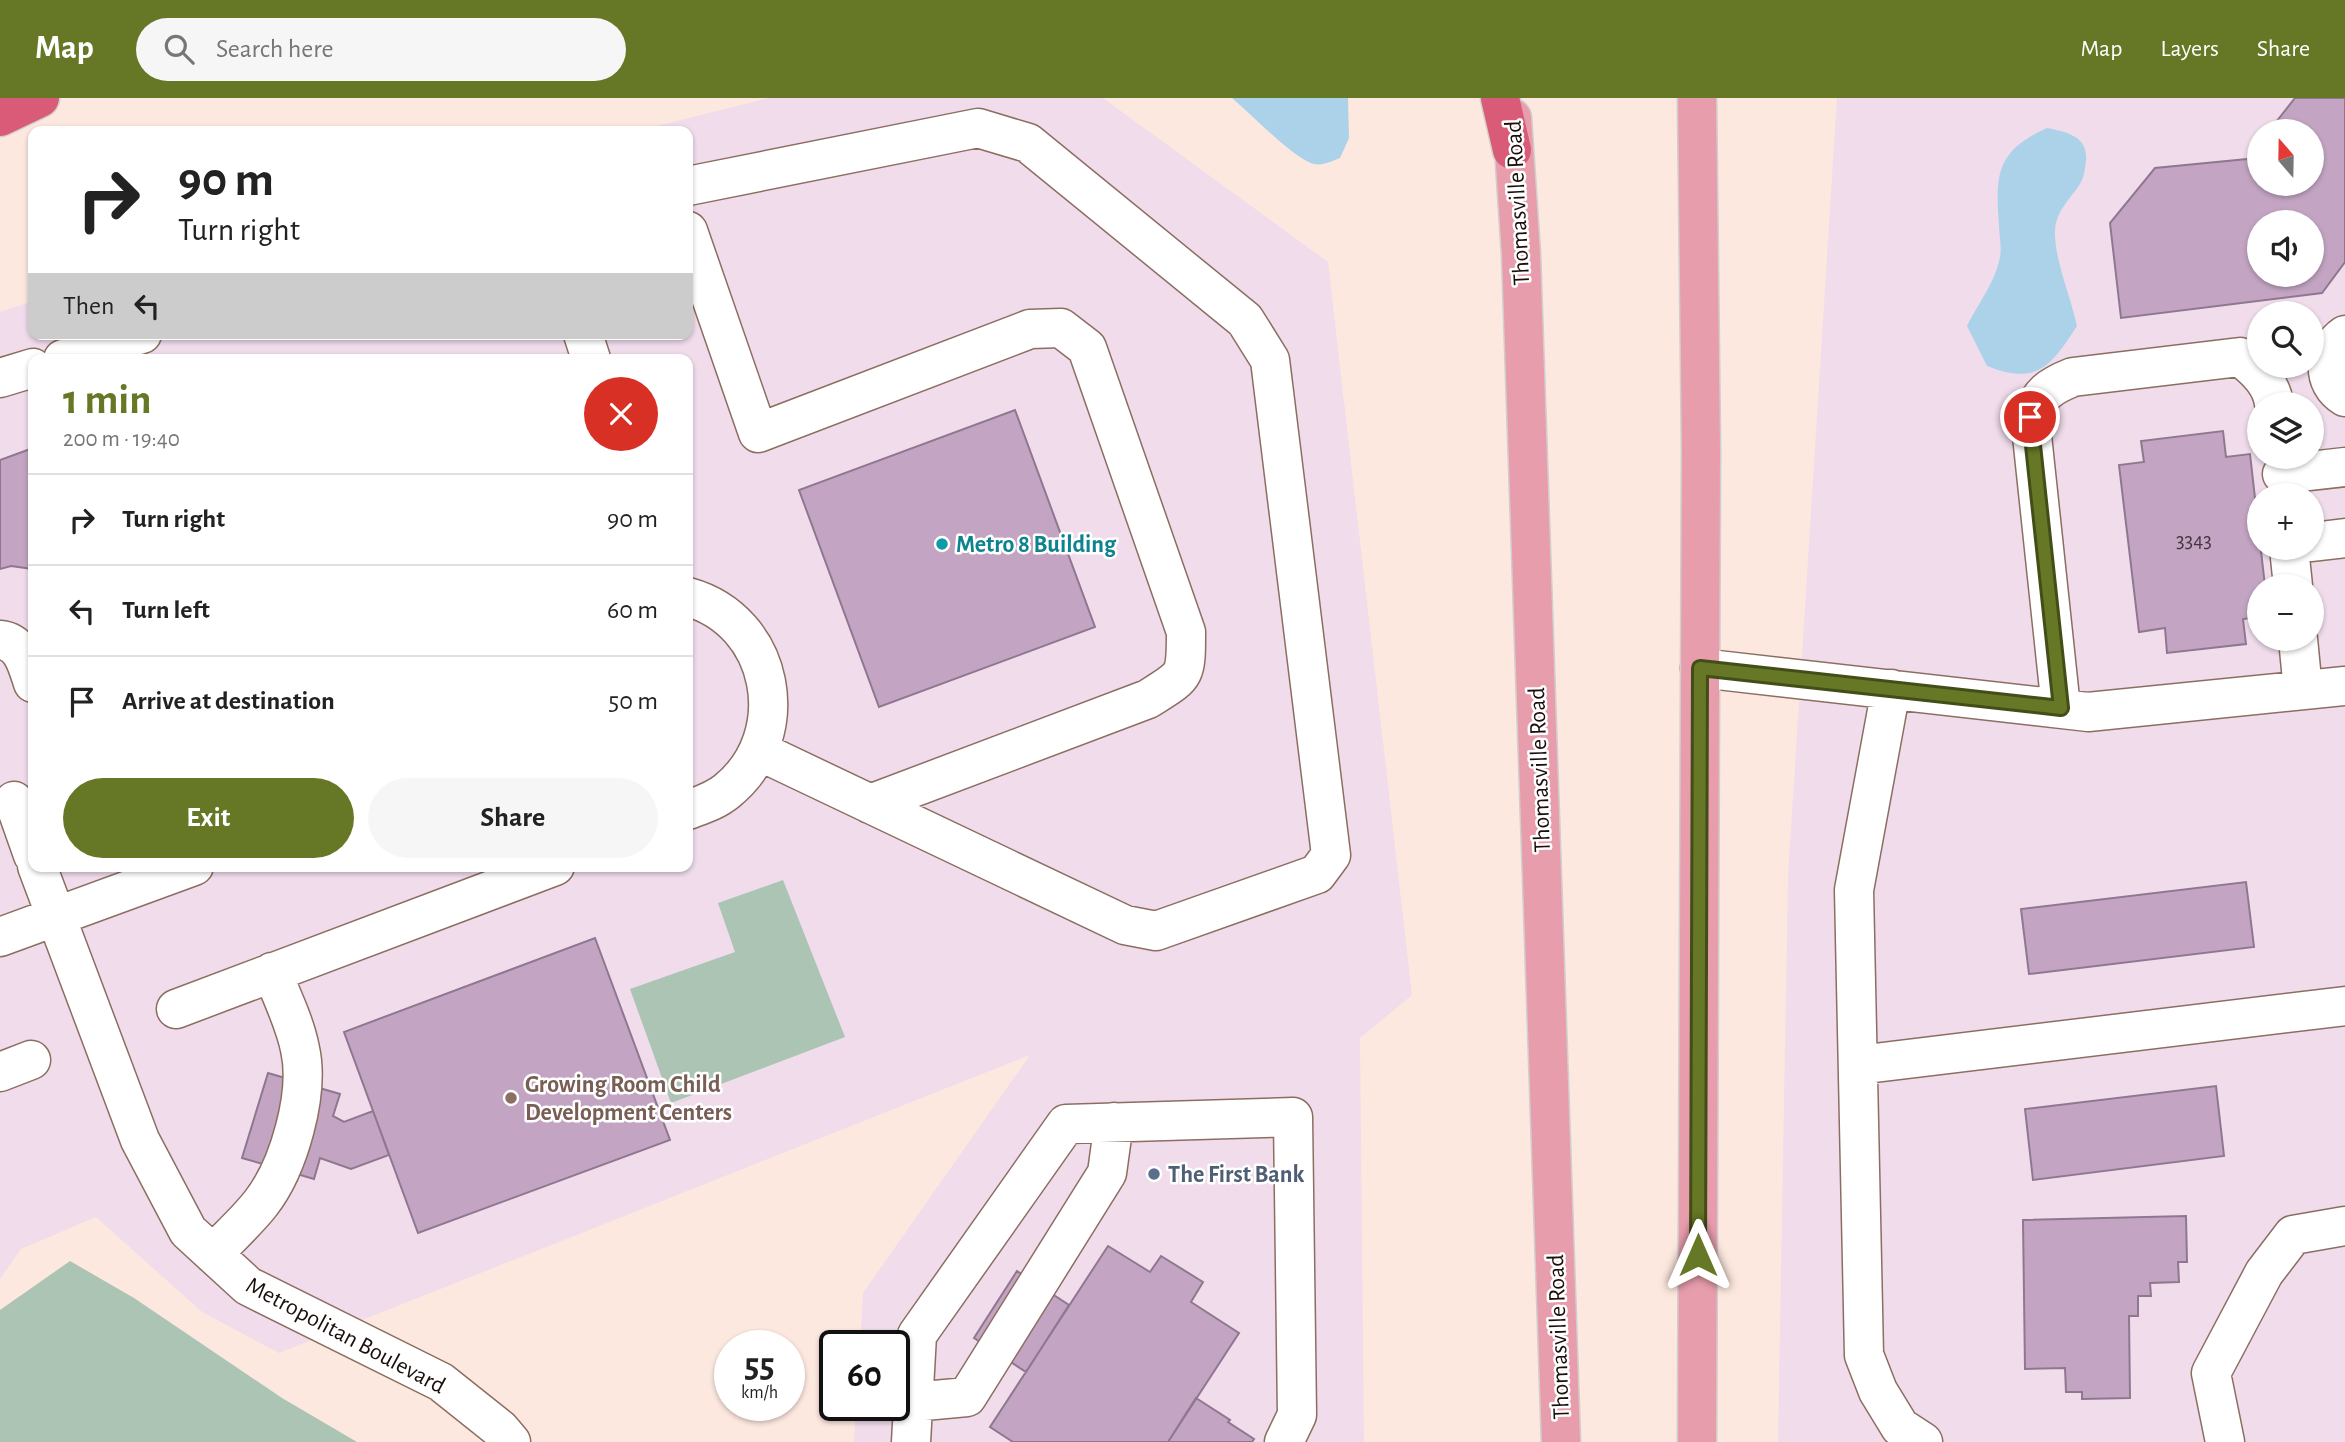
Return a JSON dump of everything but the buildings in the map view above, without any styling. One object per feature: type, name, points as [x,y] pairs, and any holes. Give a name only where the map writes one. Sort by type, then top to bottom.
[{"type":"highway","points":[[0,117],[40,98]]},
{"type":"highway","points":[[1500,98],[1512,150]]},
{"type":"main road","name":"Thomasville Road","points":[[1511,98],[1512,150],[1521,254],[1561,1442]]},
{"type":"main road","points":[[1697,1442],[1700,668],[1698,98]]},
{"type":"street","points":[[693,185],[978,128],[1028,143],[1245,320],[1270,360],[1331,855],[1317,874],[1156,931],[1125,925],[759,751]]},
{"type":"street","points":[[693,245],[758,433],[1030,329],[1061,328],[1087,348],[1186,632],[1186,662],[1181,678],[1149,699],[870,804]]},
{"type":"street","points":[[2345,335],[2337,340],[2329,355],[2327,374],[2335,391],[2345,397]]},
{"type":"street","points":[[87,354],[141,343]]},
{"type":"street","points":[[2061,708],[2030,417],[2040,396],[2054,384],[2073,377],[2240,357],[2256,368],[2270,392]]},
{"type":"street","points":[[0,378],[28,370]]},
{"type":"street","points":[[2286,480],[2345,467]]},
{"type":"street","points":[[2286,480],[2345,490]]},
{"type":"street","points":[[2324,519],[2345,517]]},
{"type":"street","points":[[2324,541],[2345,538]]},
{"type":"street","points":[[693,599],[719,611],[737,625],[750,641],[762,664],[769,707],[759,751],[747,771],[727,791],[712,801],[693,808]]},
{"type":"street","points":[[0,640],[5,640],[23,652],[28,668]]},
{"type":"street","points":[[2299,651],[2304,690]]},
{"type":"street","points":[[1700,668],[2088,712],[2345,685]]},
{"type":"street","points":[[1891,689],[1854,890],[1864,1355],[1878,1391],[1900,1427],[1923,1442]]},
{"type":"street","points":[[16,800],[28,839]]},
{"type":"street","name":"Metropolitan Boulevard","points":[[39,872],[140,1140],[188,1231],[248,1286],[441,1382],[500,1429],[510,1442]]},
{"type":"street","points":[[0,937],[177,872]]},
{"type":"street","points":[[177,1009],[539,872]]},
{"type":"street","points":[[213,1254],[261,1202],[276,1180],[299,1110],[303,1069],[300,1047],[272,972]]},
{"type":"street","points":[[1858,1065],[2345,1006]]},
{"type":"street","points":[[911,1442],[916,1335],[1066,1124],[1293,1116],[1297,1415],[1284,1442]]},
{"type":"street","points":[[913,1402],[967,1397],[1107,1173],[1114,1122]]},
{"type":"street","points":[[2225,1442],[2211,1373],[2264,1273],[2293,1235],[2345,1226]]},
{"type":"shaded area","points":[[769,98],[1103,98],[1328,262],[1412,995],[1360,1038],[1364,1442],[854,1442],[855,1421],[910,1421],[910,1330],[861,1330],[863,1293],[1030,1055],[279,1353],[202,1312],[96,1217],[21,1249],[0,1279],[0,312],[28,303],[28,340],[693,340],[693,126],[657,126]]},
{"type":"shaded area","points":[[1837,98],[2345,98],[2345,1442],[1778,1442],[1788,877]]},
{"type":"green space","points":[[783,880],[845,1037],[671,1103],[630,989],[735,952],[718,903]]},
{"type":"green space","points":[[70,1261],[134,1298],[282,1398],[357,1442],[0,1442],[0,1310]]},
{"type":"water","points":[[1232,98],[1348,98],[1349,138],[1340,158],[1324,164],[1314,164],[1295,154]]},
{"type":"water","points":[[2047,128],[2072,135],[2082,143],[2085,150],[2083,178],[2061,211],[2055,231],[2060,266],[2077,326],[2059,352],[2041,368],[2031,373],[2004,372],[1987,366],[1967,326],[1998,266],[2001,245],[1998,191],[2003,166],[2018,146]]},
{"type":"place","name":"Metro 8 Building","points":[[942,544]]},
{"type":"place","name":"Growing Room Child Development Centers","points":[[511,1098]]},
{"type":"place","name":"The First Bank","points":[[1154,1174]]},
{"type":"route","points":[[1698,1255],[1700,668],[2061,708],[2030,417]]}]
